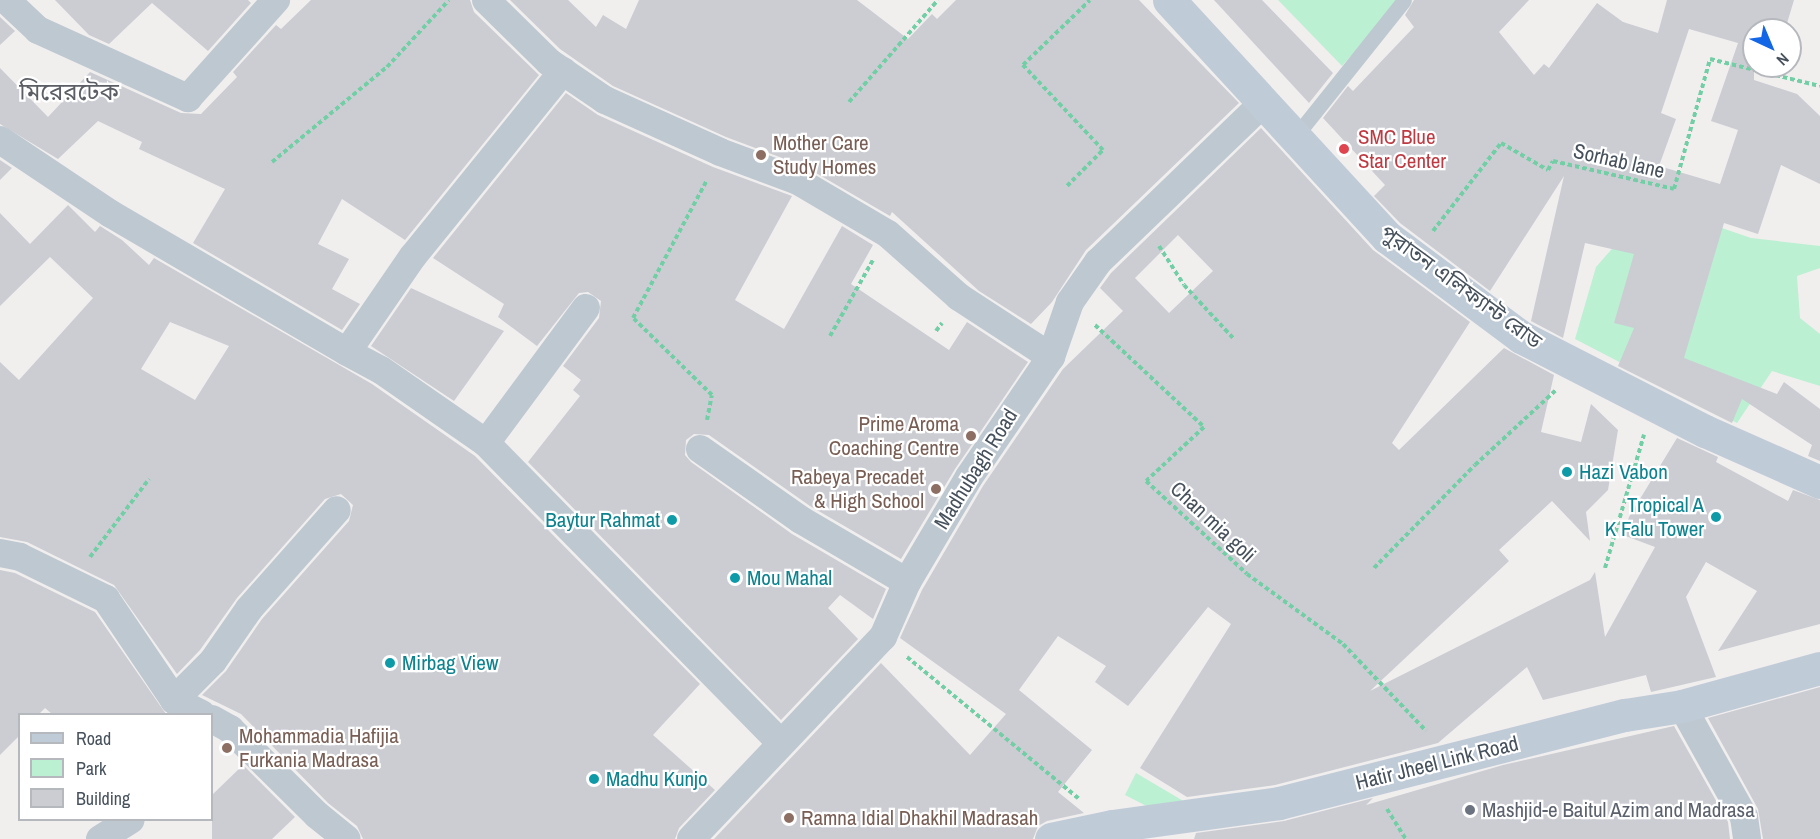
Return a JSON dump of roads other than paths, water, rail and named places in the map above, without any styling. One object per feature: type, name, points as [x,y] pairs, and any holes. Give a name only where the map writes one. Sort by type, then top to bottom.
[{"type":"street","points":[[6,0],[38,30],[188,98],[276,0]]},
{"type":"street","points":[[486,0],[562,71],[605,100],[720,152],[798,181],[888,234],[959,297],[1051,357]]},
{"type":"street","name":"পুরাতন এলিফ্যান্ট রোড","points":[[1169,0],[1387,237],[1521,337],[1705,431],[1820,482]]},
{"type":"street","points":[[347,352],[420,246],[562,71]]},
{"type":"street","name":"Madhubagh Road","points":[[691,839],[883,637],[908,582],[969,477],[1051,357],[1070,302],[1098,262],[1141,217],[1263,103]]},
{"type":"street","points":[[0,140],[111,214],[381,370],[486,443],[781,743]]},
{"type":"street","points":[[486,443],[585,308]]},
{"type":"street","points":[[700,449],[801,520],[908,582]]},
{"type":"street","points":[[174,700],[213,661],[249,609],[338,510]]},
{"type":"street","points":[[0,553],[20,557],[106,599],[174,700],[200,713]]},
{"type":"street","name":"Hatir Jheel Link Road","points":[[1051,839],[1112,826],[1279,803],[1625,715],[1683,706],[1820,668]]},
{"type":"street","points":[[1683,706],[1744,817],[1747,839]]},
{"type":"street","points":[[218,732],[347,839]]},
{"type":"street","points":[[100,839],[127,821]]},
{"type":"lane","points":[[1294,138],[1404,0]]},
{"type":"place","name":"SMC Blue Star Center","points":[[1344,149]]},
{"type":"place","name":"Mother Care Study Homes","points":[[761,155]]},
{"type":"place","name":"Prime Aroma Coaching Centre","points":[[971,436]]},
{"type":"place","name":"Hazi Vabon","points":[[1567,472]]},
{"type":"place","name":"Rabeya Precadet & High School","points":[[936,489]]},
{"type":"place","name":"Tropical A K Falu Tower","points":[[1716,517]]},
{"type":"place","name":"Baytur Rahmat","points":[[672,520]]},
{"type":"place","name":"Mou Mahal","points":[[735,578]]},
{"type":"place","name":"Mirbag View","points":[[390,663]]},
{"type":"place","name":"Mohammadia Hafijia Furkania Madrasa","points":[[227,748]]},
{"type":"place","name":"Madhu Kunjo","points":[[594,779]]},
{"type":"place","name":"Mashjid-e Baitul Azim and Madrasa","points":[[1470,810]]},
{"type":"place","name":"Ramna Idial Dhakhil Madrasah","points":[[789,818]]},
{"type":"district","name":"মিরেরটেক","points":[[69,92]]}]
